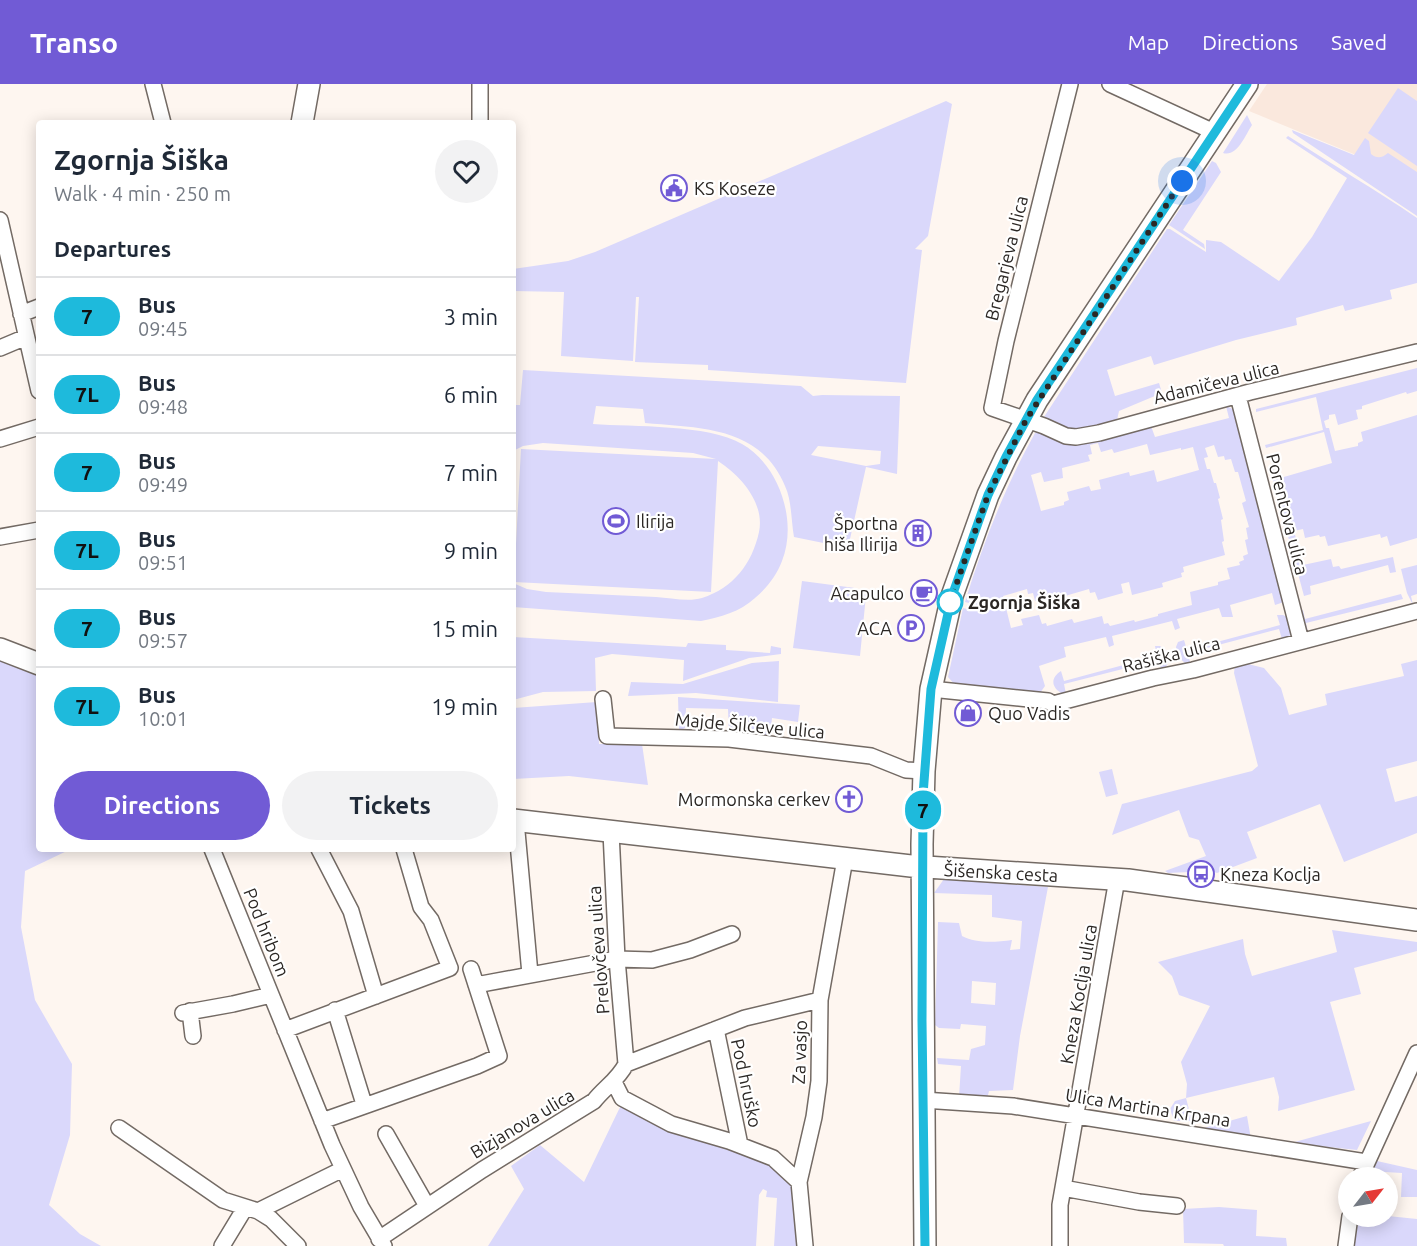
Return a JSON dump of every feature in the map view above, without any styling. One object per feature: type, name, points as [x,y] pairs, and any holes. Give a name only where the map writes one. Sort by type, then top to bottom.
[{"type":"street","points":[[153,84],[162,120]]},
{"type":"street","points":[[303,120],[309,84]]},
{"type":"street","points":[[480,84],[480,120]]},
{"type":"street","name":"Bregarjeva ulica","points":[[1026,420],[992,408],[1006,341],[1070,84]]},
{"type":"street","points":[[1110,84],[1214,132]]},
{"type":"street","points":[[924,1246],[922,867],[924,771],[931,689],[946,618],[961,568],[988,495],[1026,420],[1247,84]]},
{"type":"street","points":[[0,220],[5,264],[21,314],[36,379]]},
{"type":"street","points":[[21,314],[36,308]]},
{"type":"street","points":[[0,348],[26,337]]},
{"type":"street","name":"Adamičeva ulica","points":[[1026,420],[1057,433],[1076,437],[1417,352]]},
{"type":"street","name":"Porentova ulica","points":[[1238,396],[1301,641]]},
{"type":"street","points":[[0,439],[36,428]]},
{"type":"street","points":[[0,537],[36,531]]},
{"type":"street","name":"Rašiška ulica","points":[[931,689],[1048,701],[1053,704],[1417,611]]},
{"type":"street","points":[[0,649],[36,663]]},
{"type":"street","name":"Majde Šilčeve ulica","points":[[603,699],[607,736],[729,739],[871,756],[906,770],[924,771]]},
{"type":"street","name":"Šišenska cesta","points":[[516,820],[922,867],[1117,879],[1417,920]]},
{"type":"street","points":[[516,830],[530,974]]},
{"type":"street","name":"Prelovčeva ulica","points":[[611,832],[617,959],[626,1064]]},
{"type":"street","name":"Pod hribom","points":[[213,852],[343,1169],[382,1243]]},
{"type":"street","points":[[321,852],[351,911],[376,996]]},
{"type":"street","points":[[285,1030],[450,968],[430,920],[421,907],[405,852]]},
{"type":"street","name":"Za vasjo","points":[[805,1246],[799,1182],[814,1117],[819,1081],[820,1000],[845,859]]},
{"type":"street","name":"Kneza Koclja ulica","points":[[1060,1246],[1060,1205],[1117,879]]},
{"type":"street","points":[[476,985],[617,959],[652,960],[690,950],[732,934]]},
{"type":"street","points":[[322,1120],[477,1066],[499,1056],[471,969]]},
{"type":"street","points":[[193,1036],[186,1012],[271,995]]},
{"type":"street","points":[[626,1064],[745,1018],[820,1000]]},
{"type":"street","points":[[335,1010],[364,1104]]},
{"type":"street","name":"Pod hruško","points":[[716,1029],[740,1144]]},
{"type":"street","points":[[1364,1167],[1416,1057]]},
{"type":"street","name":"Bizjanova ulica","points":[[382,1243],[427,1206],[594,1101],[603,1089],[614,1082],[626,1064]]},
{"type":"street","name":"Pod hruško","points":[[614,1082],[622,1098],[671,1124],[740,1144],[773,1158],[799,1182]]},
{"type":"street","name":"Ulica Martina Krpana","points":[[923,1100],[1013,1106],[1366,1162]]},
{"type":"street","points":[[119,1128],[223,1200],[252,1209],[271,1219],[298,1246]]},
{"type":"street","points":[[386,1134],[427,1206]]},
{"type":"street","points":[[222,1246],[252,1209],[343,1169]]},
{"type":"street","points":[[1063,1188],[1139,1202],[1178,1206]]},
{"type":"street","points":[[1346,1246],[1349,1227]]},
{"type":"shaded area","points":[[1267,84],[1417,84],[1417,180],[1249,111]]},
{"type":"shaded area","points":[[1398,88],[1417,101],[1417,166],[1368,133]]},
{"type":"shaded area","points":[[946,101],[952,104],[928,236],[915,249],[922,250],[906,383],[708,370],[708,365],[635,362],[639,297],[636,297],[633,361],[561,356],[564,292],[516,291],[516,269],[568,261],[595,252]]},
{"type":"shaded area","points":[[1247,115],[1252,125],[1243,140],[1232,152],[1223,153]]},
{"type":"shaded area","points":[[1292,130],[1354,155],[1365,138],[1369,141],[1373,156],[1380,157],[1388,153],[1417,172],[1417,216],[1293,133]]},
{"type":"shaded area","points":[[1288,136],[1417,218],[1417,283],[1390,290],[1392,299],[1345,311],[1343,305],[1296,318],[1297,325],[1236,340],[1154,365],[1151,356],[1107,370],[1115,396],[1159,383],[1162,393],[1119,411],[1117,420],[1079,433],[1042,420],[1167,229],[1206,252],[1206,240],[1221,242],[1279,281],[1312,237],[1347,178],[1286,138]]},
{"type":"shaded area","points":[[1212,161],[1216,163],[1221,172],[1183,230],[1204,244],[1205,249],[1169,225]]},
{"type":"shaded area","points":[[1417,368],[1417,391],[1407,394],[1406,392],[1362,406],[1362,409],[1356,410],[1358,419],[1338,425],[1335,414],[1329,415],[1329,419],[1324,421],[1326,428],[1329,428],[1335,451],[1358,446],[1358,443],[1363,441],[1361,432],[1417,415],[1417,538],[1390,546],[1387,536],[1381,538],[1380,534],[1328,546],[1325,536],[1305,538],[1303,529],[1294,531],[1303,565],[1331,559],[1333,567],[1339,566],[1341,569],[1393,557],[1396,572],[1390,573],[1388,565],[1310,586],[1311,594],[1304,596],[1270,469],[1273,468],[1277,479],[1332,463],[1324,432],[1266,448],[1265,445],[1323,430],[1316,397],[1256,412],[1256,409]]},
{"type":"shaded area","points":[[523,370],[801,386],[813,396],[900,396],[897,474],[866,467],[848,548],[794,537],[785,486],[774,466],[744,441],[707,429],[645,423],[643,409],[596,406],[593,424],[670,428],[710,433],[742,444],[755,453],[775,480],[782,495],[788,529],[782,561],[767,586],[749,603],[730,613],[701,621],[516,607],[516,584],[527,589],[546,592],[685,600],[702,598],[723,588],[740,573],[756,544],[760,521],[755,501],[743,482],[718,461],[711,592],[516,582],[521,449],[716,459],[693,453],[543,443],[516,450],[516,405],[520,405]],"holes":[[[818,446],[881,451],[880,464],[866,466],[811,455]]]},
{"type":"shaded area","points":[[1226,406],[1235,410],[1284,602],[1275,605],[1272,593],[1230,605],[1233,617],[1222,617],[1219,608],[1177,619],[1180,628],[1175,630],[1172,621],[1112,636],[1114,645],[1109,647],[1106,637],[1064,647],[1066,657],[1039,666],[1045,686],[1040,693],[955,685],[948,677],[963,608],[967,609],[969,603],[965,602],[996,516],[1035,433],[1038,431],[1064,442],[1076,443],[1109,438],[1151,426],[1155,437],[1229,418]],"holes":[[[1098,443],[1101,452],[1112,449],[1114,453],[1147,444],[1150,455],[1193,447],[1199,470],[1157,482],[1154,470],[1130,476],[1129,472],[1099,480],[1101,489],[1091,491],[1089,486],[1067,492],[1069,500],[1064,502],[1064,505],[1041,511],[1031,475],[1041,472],[1044,482],[1063,478],[1062,468],[1090,461],[1088,455],[1092,454],[1090,445]],[[1214,445],[1218,457],[1224,456],[1225,460],[1231,459],[1235,472],[1238,472],[1246,501],[1242,503],[1249,527],[1246,528],[1248,539],[1245,540],[1248,554],[1243,556],[1244,560],[1239,562],[1240,565],[1227,568],[1230,579],[1218,582],[1218,585],[1190,592],[1192,605],[1135,622],[1134,620],[1110,626],[1108,623],[1104,624],[1102,616],[1074,623],[1072,619],[1047,626],[1046,623],[1042,624],[1039,615],[1021,619],[1023,625],[1011,628],[1003,596],[1027,589],[1028,594],[1033,593],[1035,601],[1089,589],[1090,593],[1095,592],[1098,600],[1123,593],[1121,584],[1129,582],[1132,595],[1163,587],[1162,583],[1182,577],[1183,567],[1225,555],[1222,542],[1224,541],[1221,520],[1223,519],[1218,499],[1220,498],[1216,483],[1214,483],[1210,469],[1207,469],[1204,458],[1208,457],[1205,448]]]},
{"type":"shaded area","points":[[1417,565],[1417,594],[1411,596],[1413,605],[1407,593],[1401,569]]},
{"type":"shaded area","points":[[802,581],[855,588],[866,595],[860,656],[793,648]]},
{"type":"shaded area","points":[[1401,594],[1403,599],[1306,623],[1308,632],[1305,631],[1300,612],[1303,610],[1305,619]]},
{"type":"shaded area","points":[[1277,615],[1289,618],[1291,635],[1282,639],[1279,629],[1188,653],[1190,662],[1185,663],[1178,657],[1176,647],[1178,642],[1184,640],[1187,650],[1280,625]]},
{"type":"shaded area","points":[[516,637],[686,647],[688,643],[726,645],[726,650],[770,653],[771,646],[781,648],[781,654],[749,658],[683,681],[684,660],[612,654],[595,658],[596,691],[543,692],[516,699]]},
{"type":"shaded area","points":[[1155,646],[1160,646],[1167,652],[1169,662],[1165,668],[1161,669],[1158,660],[1064,684],[1066,694],[1059,692],[1054,686],[1055,677],[1061,671],[1064,681],[1157,656]]},
{"type":"shaded area","points":[[0,658],[36,673],[36,852],[65,852],[25,871],[21,927],[35,1000],[72,1064],[70,1135],[49,1205],[80,1234],[101,1246],[0,1246]]},
{"type":"shaded area","points":[[1417,660],[1417,761],[1386,769],[1395,802],[1417,796],[1417,833],[1344,862],[1320,804],[1247,832],[1257,858],[1217,873],[1211,871],[1168,873],[1165,871],[1206,856],[1199,840],[1189,837],[1179,810],[1112,835],[1122,804],[1252,771],[1258,766],[1234,673],[1235,665],[1240,662],[1264,668],[1281,688],[1289,715],[1327,705],[1325,694],[1404,676],[1401,664]]},
{"type":"shaded area","points":[[779,661],[778,702],[696,693],[628,696],[631,682],[683,684],[752,663]]},
{"type":"shaded area","points":[[678,697],[800,705],[798,722],[772,718],[770,739],[729,735],[728,709],[686,708],[685,728],[679,731]]},
{"type":"shaded area","points":[[597,702],[599,744],[642,744],[648,785],[569,776],[516,779],[516,708]]},
{"type":"shaded area","points":[[1112,769],[1118,794],[1106,797],[1099,772]]},
{"type":"shaded area","points":[[944,879],[1048,887],[1020,1036],[1013,1090],[989,1091],[987,1099],[959,1097],[961,1066],[938,1064],[937,1058],[969,1060],[971,1049],[985,1045],[986,1026],[961,1024],[960,1029],[939,1028],[935,1025],[938,922],[959,923],[962,936],[974,940],[993,942],[1012,940],[1010,950],[1020,949],[1022,921],[992,917],[992,895],[934,893]],"holes":[[[972,981],[996,983],[995,1005],[971,1003]]]},
{"type":"shaded area","points":[[1332,930],[1417,942],[1417,951],[1354,968],[1361,994],[1330,1002],[1355,1090],[1278,1111],[1279,1097],[1274,1077],[1186,1098],[1187,1084],[1181,1062],[1210,1006],[1179,995],[1172,976],[1158,962],[1243,939],[1252,976],[1337,952]]},
{"type":"shaded area","points":[[1186,1098],[1192,1121],[1174,1121],[1170,1109],[1175,1101]]},
{"type":"shaded area","points":[[622,1103],[768,1160],[792,1184],[801,1246],[774,1246],[777,1198],[766,1197],[767,1191],[763,1189],[759,1195],[756,1246],[488,1246],[524,1189],[511,1166],[540,1145],[584,1182]]},
{"type":"shaded area","points":[[1247,1116],[1251,1139],[1198,1132],[1204,1128]]},
{"type":"shaded area","points":[[1371,1121],[1357,1150],[1291,1143]]},
{"type":"shaded area","points":[[1377,1161],[1417,1170],[1417,1197],[1401,1197],[1402,1173],[1398,1173],[1398,1167],[1374,1167]]},
{"type":"shaded area","points":[[1219,1207],[1257,1210],[1256,1236],[1286,1238],[1287,1246],[1224,1246],[1223,1244],[1184,1243],[1183,1209]]},
{"type":"shaded area","points":[[1398,1217],[1417,1219],[1417,1246],[1354,1246],[1357,1227],[1398,1227]]},
{"type":"bus line","name":"7","points":[[925,1246],[922,1021],[923,795],[931,689],[952,596],[988,495],[1037,400],[1247,84]]},
{"type":"place","name":"KS Koseze","points":[[674,188]]},
{"type":"place","name":"Ilirija","points":[[616,521]]},
{"type":"place","name":"Športna hiša Ilirija","points":[[918,533]]},
{"type":"place","name":"Acapulco","points":[[924,593]]},
{"type":"place","name":"Zgornja Šiška","points":[[950,602]]},
{"type":"place","name":"ACA","points":[[911,628]]},
{"type":"place","name":"Quo Vadis","points":[[968,713]]},
{"type":"place","name":"Mormonska cerkev","points":[[849,799]]},
{"type":"place","name":"Kneza Koclja","points":[[1201,874]]},
{"type":"route","points":[[950,602],[988,495],[1037,400],[1182,181]]}]
